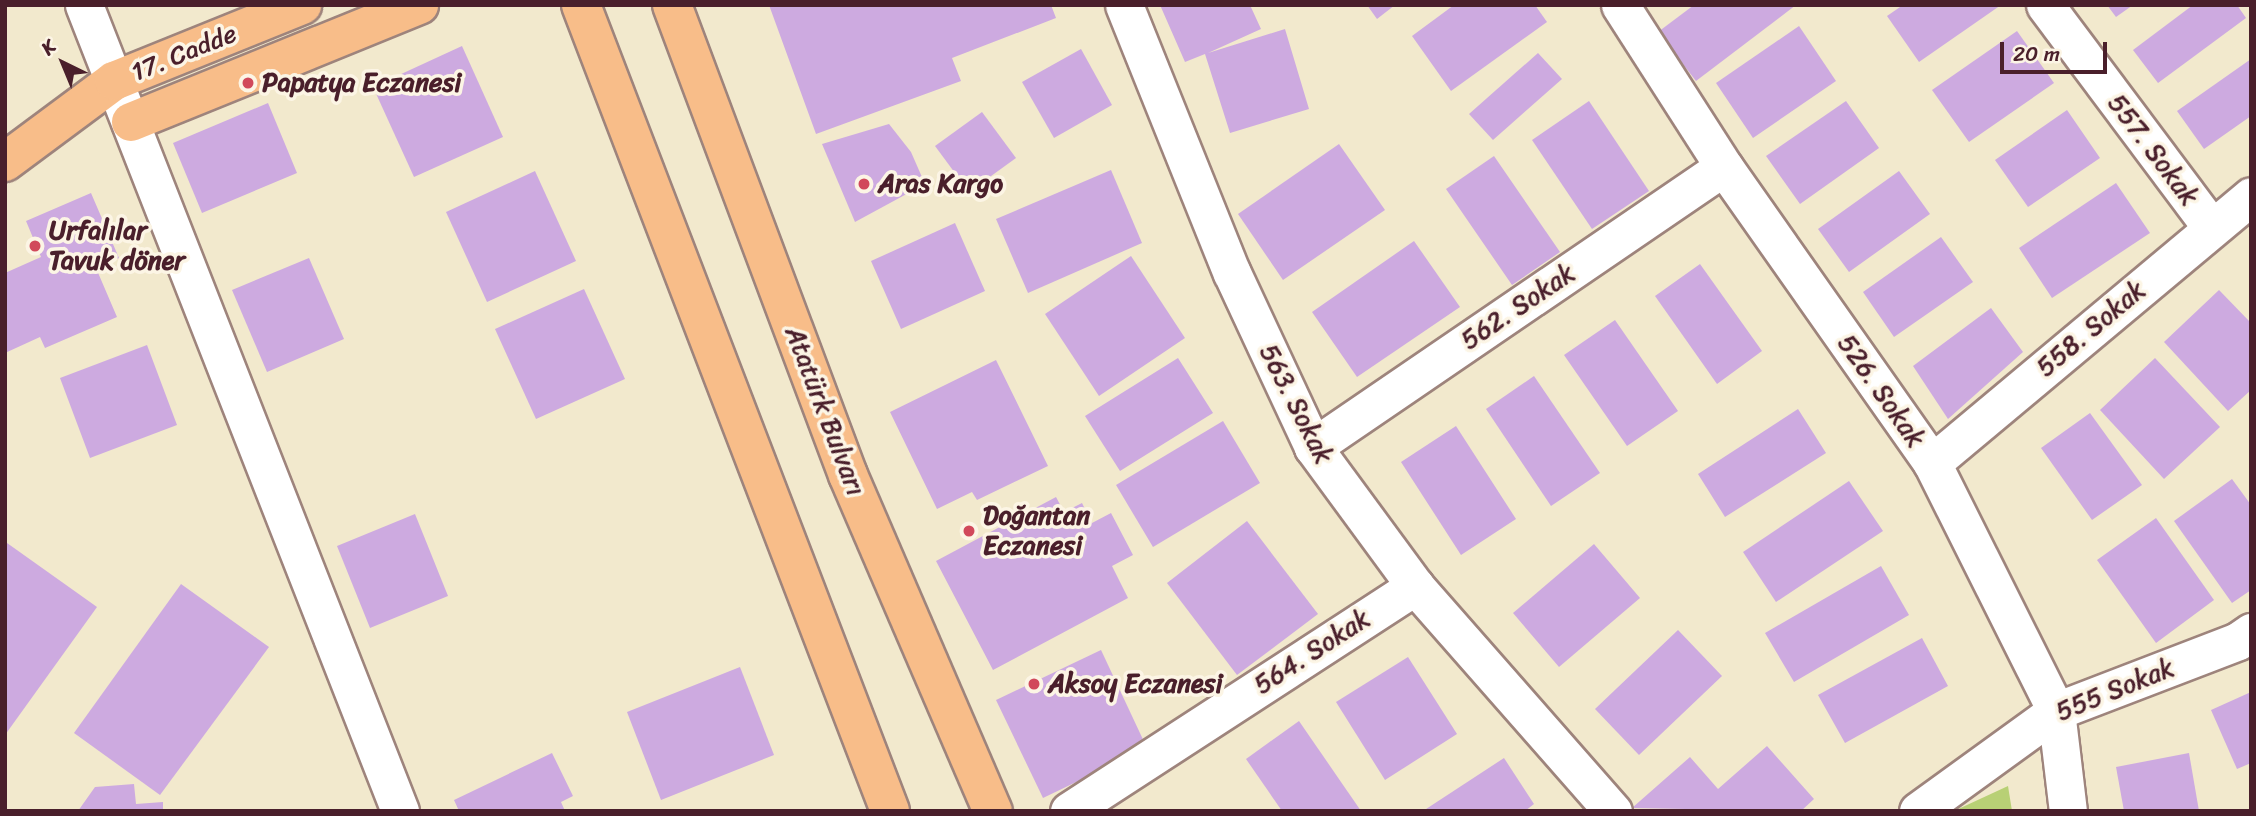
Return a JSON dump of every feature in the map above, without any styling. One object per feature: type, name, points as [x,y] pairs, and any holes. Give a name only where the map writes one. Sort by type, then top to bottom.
[{"type":"main road","name":"17. Cadde","points":[[5,162],[114,81],[302,5]]},
{"type":"main road","points":[[131,122],[419,5]]},
{"type":"main road","points":[[580,5],[890,811]]},
{"type":"main road","name":"Atatürk Bulvarı","points":[[672,5],[848,475],[993,811]]},
{"type":"street","points":[[83,5],[400,811]]},
{"type":"street","name":"563. Sokak","points":[[1124,5],[1232,272],[1313,447],[1415,586],[1613,811]]},
{"type":"street","name":"526. Sokak","points":[[1620,5],[1724,167],[1932,463],[2056,711],[2068,811]]},
{"type":"street","name":"557. Sokak","points":[[2045,5],[2211,227]]},
{"type":"street","name":"562. Sokak","points":[[1313,447],[1724,167]]},
{"type":"street","name":"558. Sokak","points":[[1932,463],[2251,196]]},
{"type":"street","name":"564. Sokak","points":[[1069,811],[1415,586]]},
{"type":"street","name":"555 Sokak","points":[[1918,811],[2056,711],[2238,641],[2251,632]]},
{"type":"green space","points":[[2008,786],[2012,811],[1954,811]]},
{"type":"building","points":[[769,5],[1051,5],[1056,18],[952,58],[961,81],[816,134]]},
{"type":"building","points":[[1160,5],[1250,5],[1261,29],[1208,53],[1285,29],[1309,109],[1230,133],[1205,54],[1185,62]]},
{"type":"building","points":[[1367,5],[1395,5],[1377,19]]},
{"type":"building","points":[[1454,5],[1535,5],[1547,22],[1451,91],[1412,36]]},
{"type":"building","points":[[1694,5],[1796,5],[1696,81],[1658,32]]},
{"type":"building","points":[[1903,5],[2001,5],[1919,62],[1887,16]]},
{"type":"building","points":[[2107,5],[2133,5],[2116,17]]},
{"type":"building","points":[[2193,5],[2237,5],[2246,18],[2158,83],[2133,50]]},
{"type":"building","points":[[1799,26],[1836,81],[1753,138],[1716,83]]},
{"type":"building","points":[[2017,31],[2054,83],[1969,142],[1932,90]]},
{"type":"building","points":[[462,46],[503,137],[414,177],[373,87]]},
{"type":"building","points":[[1081,49],[1112,105],[1054,138],[1022,82]]},
{"type":"building","points":[[1538,53],[1562,79],[1493,140],[1469,114]]},
{"type":"building","points":[[2251,59],[2251,116],[2204,149],[2177,111]]},
{"type":"building","points":[[1589,101],[1649,191],[1592,229],[1532,140]]},
{"type":"building","points":[[1846,101],[1879,148],[1800,204],[1766,156]]},
{"type":"building","points":[[268,103],[297,173],[202,213],[173,143]]},
{"type":"building","points":[[2067,110],[2100,158],[2028,207],[1995,160]]},
{"type":"building","points":[[982,112],[1016,158],[969,192],[935,146]]},
{"type":"building","points":[[889,124],[911,152],[925,184],[855,222],[822,144]]},
{"type":"building","points":[[1339,144],[1385,210],[1283,280],[1238,214]]},
{"type":"building","points":[[1494,156],[1560,252],[1512,285],[1446,189]]},
{"type":"building","points":[[1111,170],[1142,243],[1028,293],[996,219]]},
{"type":"building","points":[[535,171],[576,261],[487,302],[446,212]]},
{"type":"building","points":[[1899,171],[1930,214],[1849,272],[1818,229]]},
{"type":"building","points":[[2116,183],[2150,233],[2052,298],[2019,248]]},
{"type":"building","points":[[91,193],[119,258],[96,268],[117,317],[45,348],[40,337],[5,353],[5,273],[41,257],[26,221]]},
{"type":"building","points":[[955,223],[985,291],[901,329],[871,261]]},
{"type":"building","points":[[1941,237],[1973,282],[1894,337],[1863,292]]},
{"type":"building","points":[[1414,241],[1460,307],[1357,377],[1312,312]]},
{"type":"building","points":[[1131,256],[1185,338],[1099,396],[1045,314]]},
{"type":"building","points":[[309,258],[344,339],[267,372],[232,290]]},
{"type":"building","points":[[1700,264],[1762,351],[1717,384],[1655,296]]},
{"type":"building","points":[[584,289],[625,379],[536,419],[495,329]]},
{"type":"building","points":[[2219,290],[2251,323],[2251,390],[2228,411],[2164,342]]},
{"type":"building","points":[[1991,308],[2023,352],[1948,419],[1913,366]]},
{"type":"building","points":[[1615,320],[1678,411],[1627,446],[1564,355]]},
{"type":"building","points":[[147,345],[177,425],[90,458],[60,378]]},
{"type":"building","points":[[1178,358],[1213,413],[1120,471],[1085,416]]},
{"type":"building","points":[[2155,358],[2220,427],[2164,479],[2100,410]]},
{"type":"building","points":[[996,360],[1048,466],[977,500],[972,492],[937,509],[890,412]]},
{"type":"building","points":[[1534,376],[1600,473],[1551,506],[1486,409]]},
{"type":"building","points":[[1798,409],[1826,453],[1725,517],[1698,474]]},
{"type":"building","points":[[2090,413],[2142,485],[2092,520],[2041,448]]},
{"type":"building","points":[[1223,421],[1260,483],[1153,547],[1116,485]]},
{"type":"building","points":[[1456,426],[1516,519],[1461,555],[1401,462]]},
{"type":"building","points":[[2232,479],[2251,505],[2251,590],[2232,603],[2174,521]]},
{"type":"building","points":[[1849,481],[1883,531],[1776,602],[1743,552]]},
{"type":"building","points":[[1056,497],[1064,512],[1082,503],[1092,523],[1111,513],[1133,555],[1112,566],[1128,598],[993,670],[936,561]]},
{"type":"building","points":[[415,514],[448,596],[370,628],[337,546]]},
{"type":"building","points":[[2156,518],[2214,600],[2156,643],[2097,560]]},
{"type":"building","points":[[1247,521],[1318,614],[1237,675],[1167,583]]},
{"type":"building","points":[[7,543],[97,607],[5,735],[5,545]]},
{"type":"building","points":[[1594,544],[1640,598],[1559,667],[1513,613]]},
{"type":"building","points":[[1881,566],[1909,615],[1794,682],[1765,633]]},
{"type":"building","points":[[181,584],[269,647],[160,795],[74,733]]},
{"type":"building","points":[[1678,630],[1722,676],[1639,755],[1595,709]]},
{"type":"building","points":[[1922,638],[1948,686],[1845,743],[1818,695]]},
{"type":"building","points":[[1101,650],[1147,748],[1043,798],[996,700]]},
{"type":"building","points":[[1408,657],[1457,734],[1385,780],[1336,702]]},
{"type":"building","points":[[740,667],[774,755],[661,800],[627,712]]},
{"type":"building","points":[[2251,692],[2251,763],[2237,769],[2211,710]]},
{"type":"building","points":[[1299,721],[1361,811],[1282,811],[1246,759]]},
{"type":"building","points":[[1767,746],[1814,799],[1801,811],[1632,808],[1690,757],[1718,789]]},
{"type":"building","points":[[552,753],[573,796],[561,802],[565,811],[459,811],[454,800]]},
{"type":"building","points":[[2189,753],[2199,811],[2124,811],[2116,767]]},
{"type":"building","points":[[1504,758],[1534,804],[1525,811],[1423,811]]},
{"type":"building","points":[[134,784],[136,804],[163,802],[163,811],[78,811],[95,787]]},
{"type":"place","name":"Papatya Eczanesi","points":[[248,83]]},
{"type":"place","name":"Aras Kargo","points":[[864,184]]},
{"type":"place","name":"Urfalılar Tavuk döner","points":[[35,246]]},
{"type":"place","name":"Doğantan Eczanesi","points":[[969,531]]},
{"type":"place","name":"Aksoy Eczanesi","points":[[1034,684]]}]
